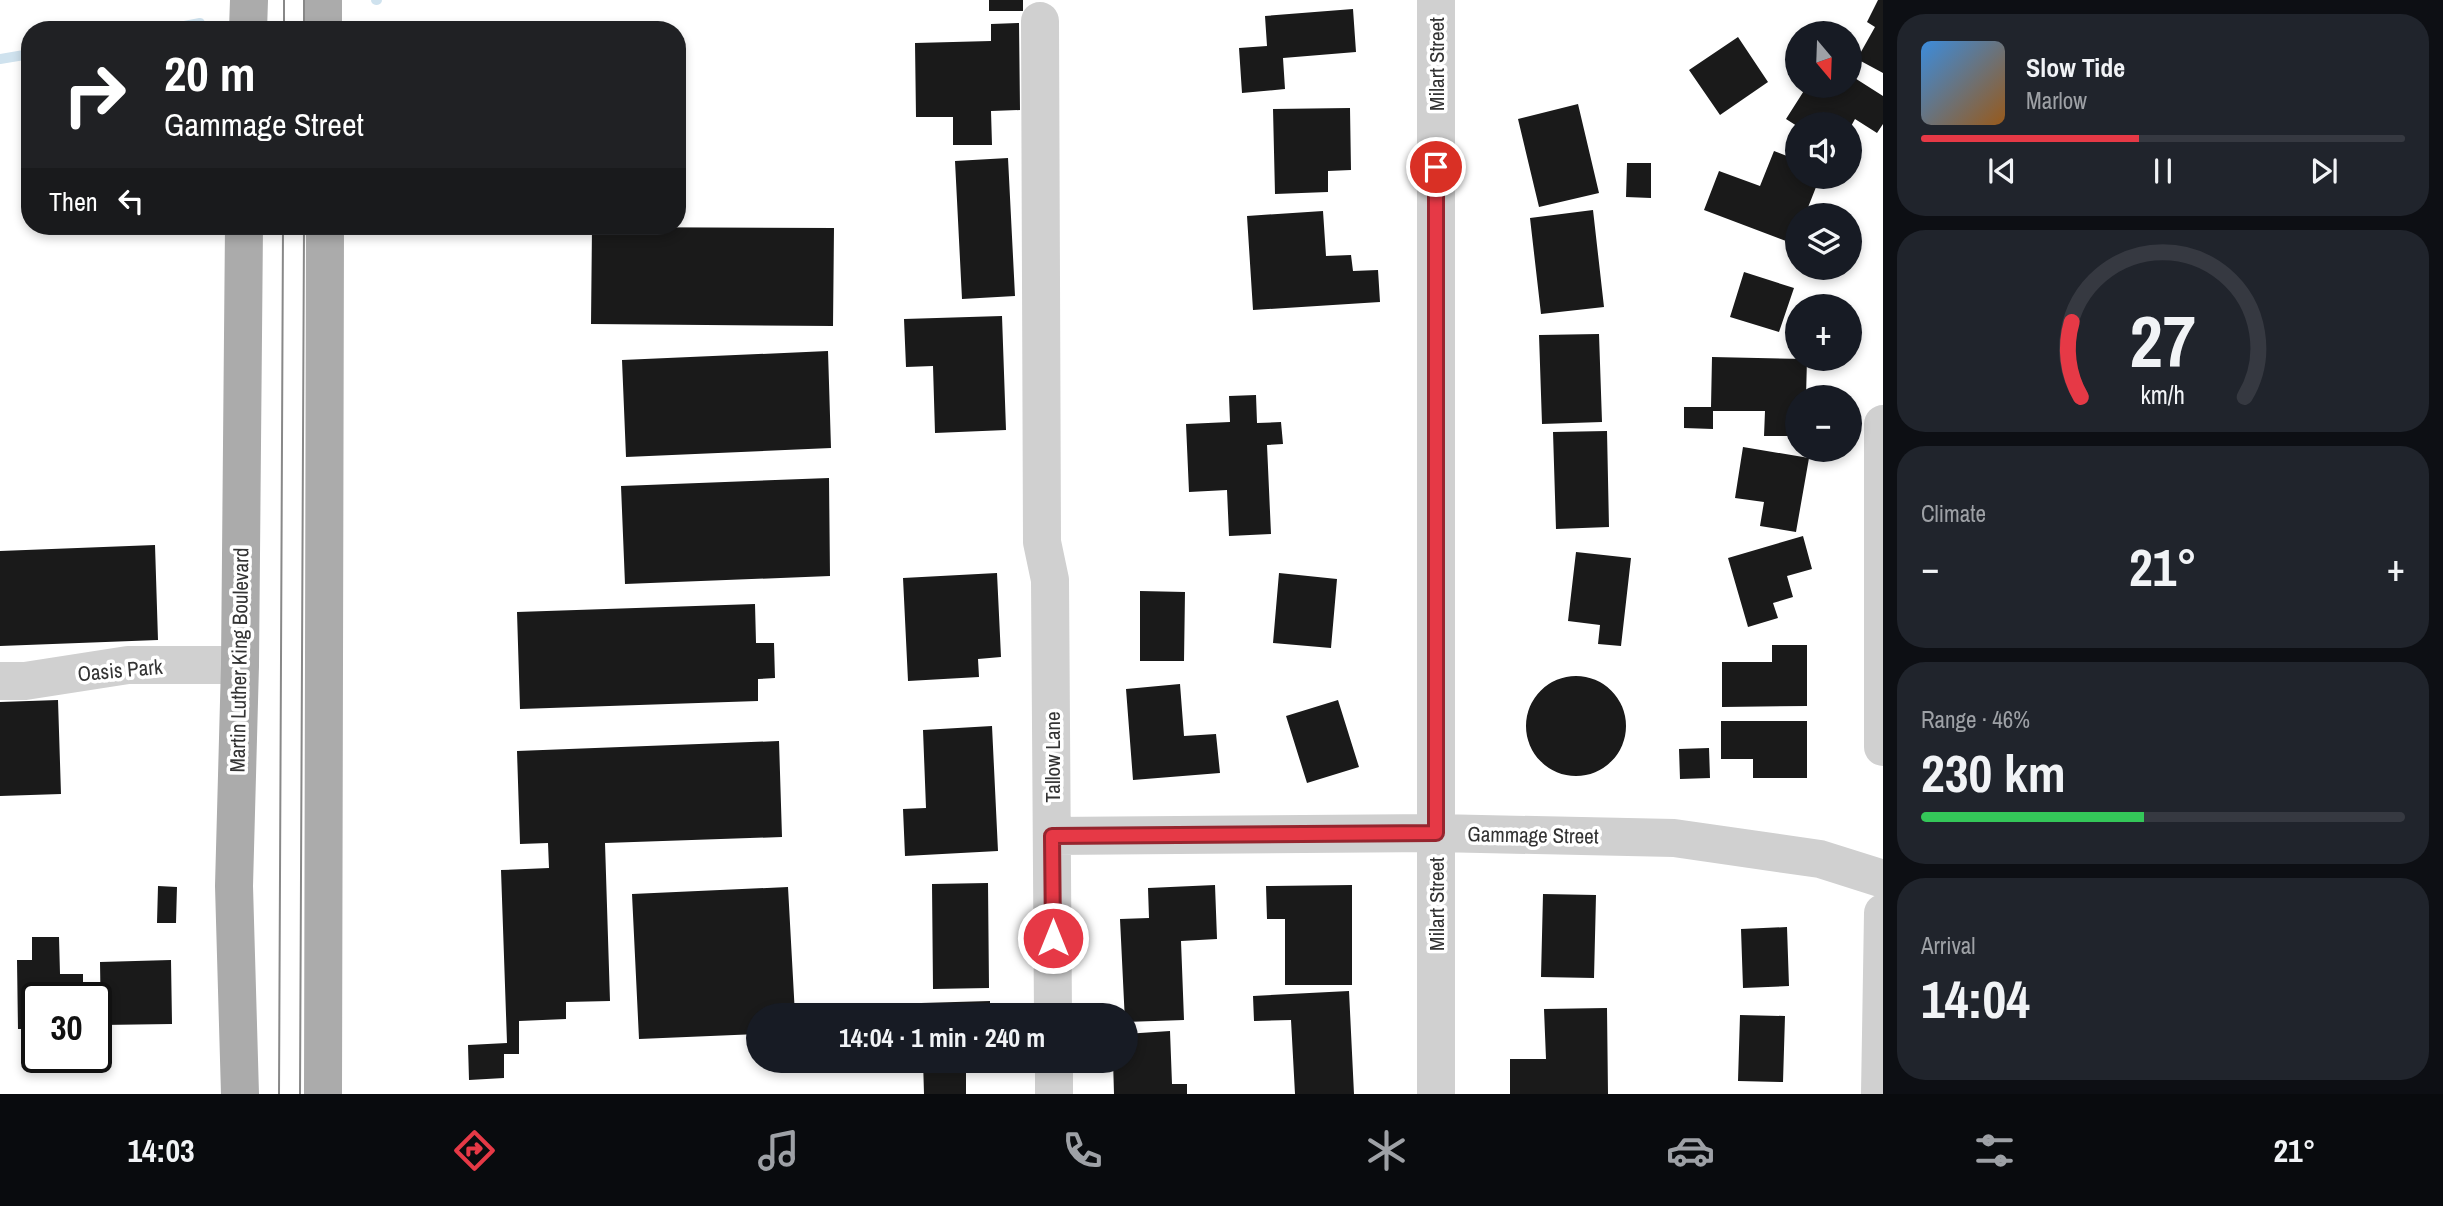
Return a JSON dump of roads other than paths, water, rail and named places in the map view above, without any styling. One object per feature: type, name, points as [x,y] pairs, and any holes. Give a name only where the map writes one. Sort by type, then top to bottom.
[{"type":"main road","points":[[248,21],[249,0]]},
{"type":"main road","points":[[323,0],[323,21]]},
{"type":"main road","name":"Martin Luther King Boulevard","points":[[240,1094],[234,886],[240,665],[244,235]]},
{"type":"main road","points":[[323,1094],[325,235]]},
{"type":"street","name":"Milart Street","points":[[1436,0],[1436,1094]]},
{"type":"street","name":"Tallow Lane","points":[[1040,21],[1042,542],[1050,580],[1054,1003]]},
{"type":"street","points":[[1883,439],[1883,747]]},
{"type":"street","name":"Oasis Park","points":[[0,681],[25,681],[128,665],[240,665]]},
{"type":"street","name":"Gammage Street","points":[[1052,836],[1436,833],[1674,838],[1820,859],[1883,879]]},
{"type":"street","points":[[1880,1094],[1883,914]]},
{"type":"street","points":[[1054,1073],[1054,1094]]},
{"type":"waterway","points":[[0,59],[21,56]]},
{"type":"tram line","points":[[284,0],[284,21]]},
{"type":"tram line","points":[[304,0],[304,21]]},
{"type":"tram line","points":[[279,1094],[283,235]]},
{"type":"tram line","points":[[300,1094],[304,235]]}]
